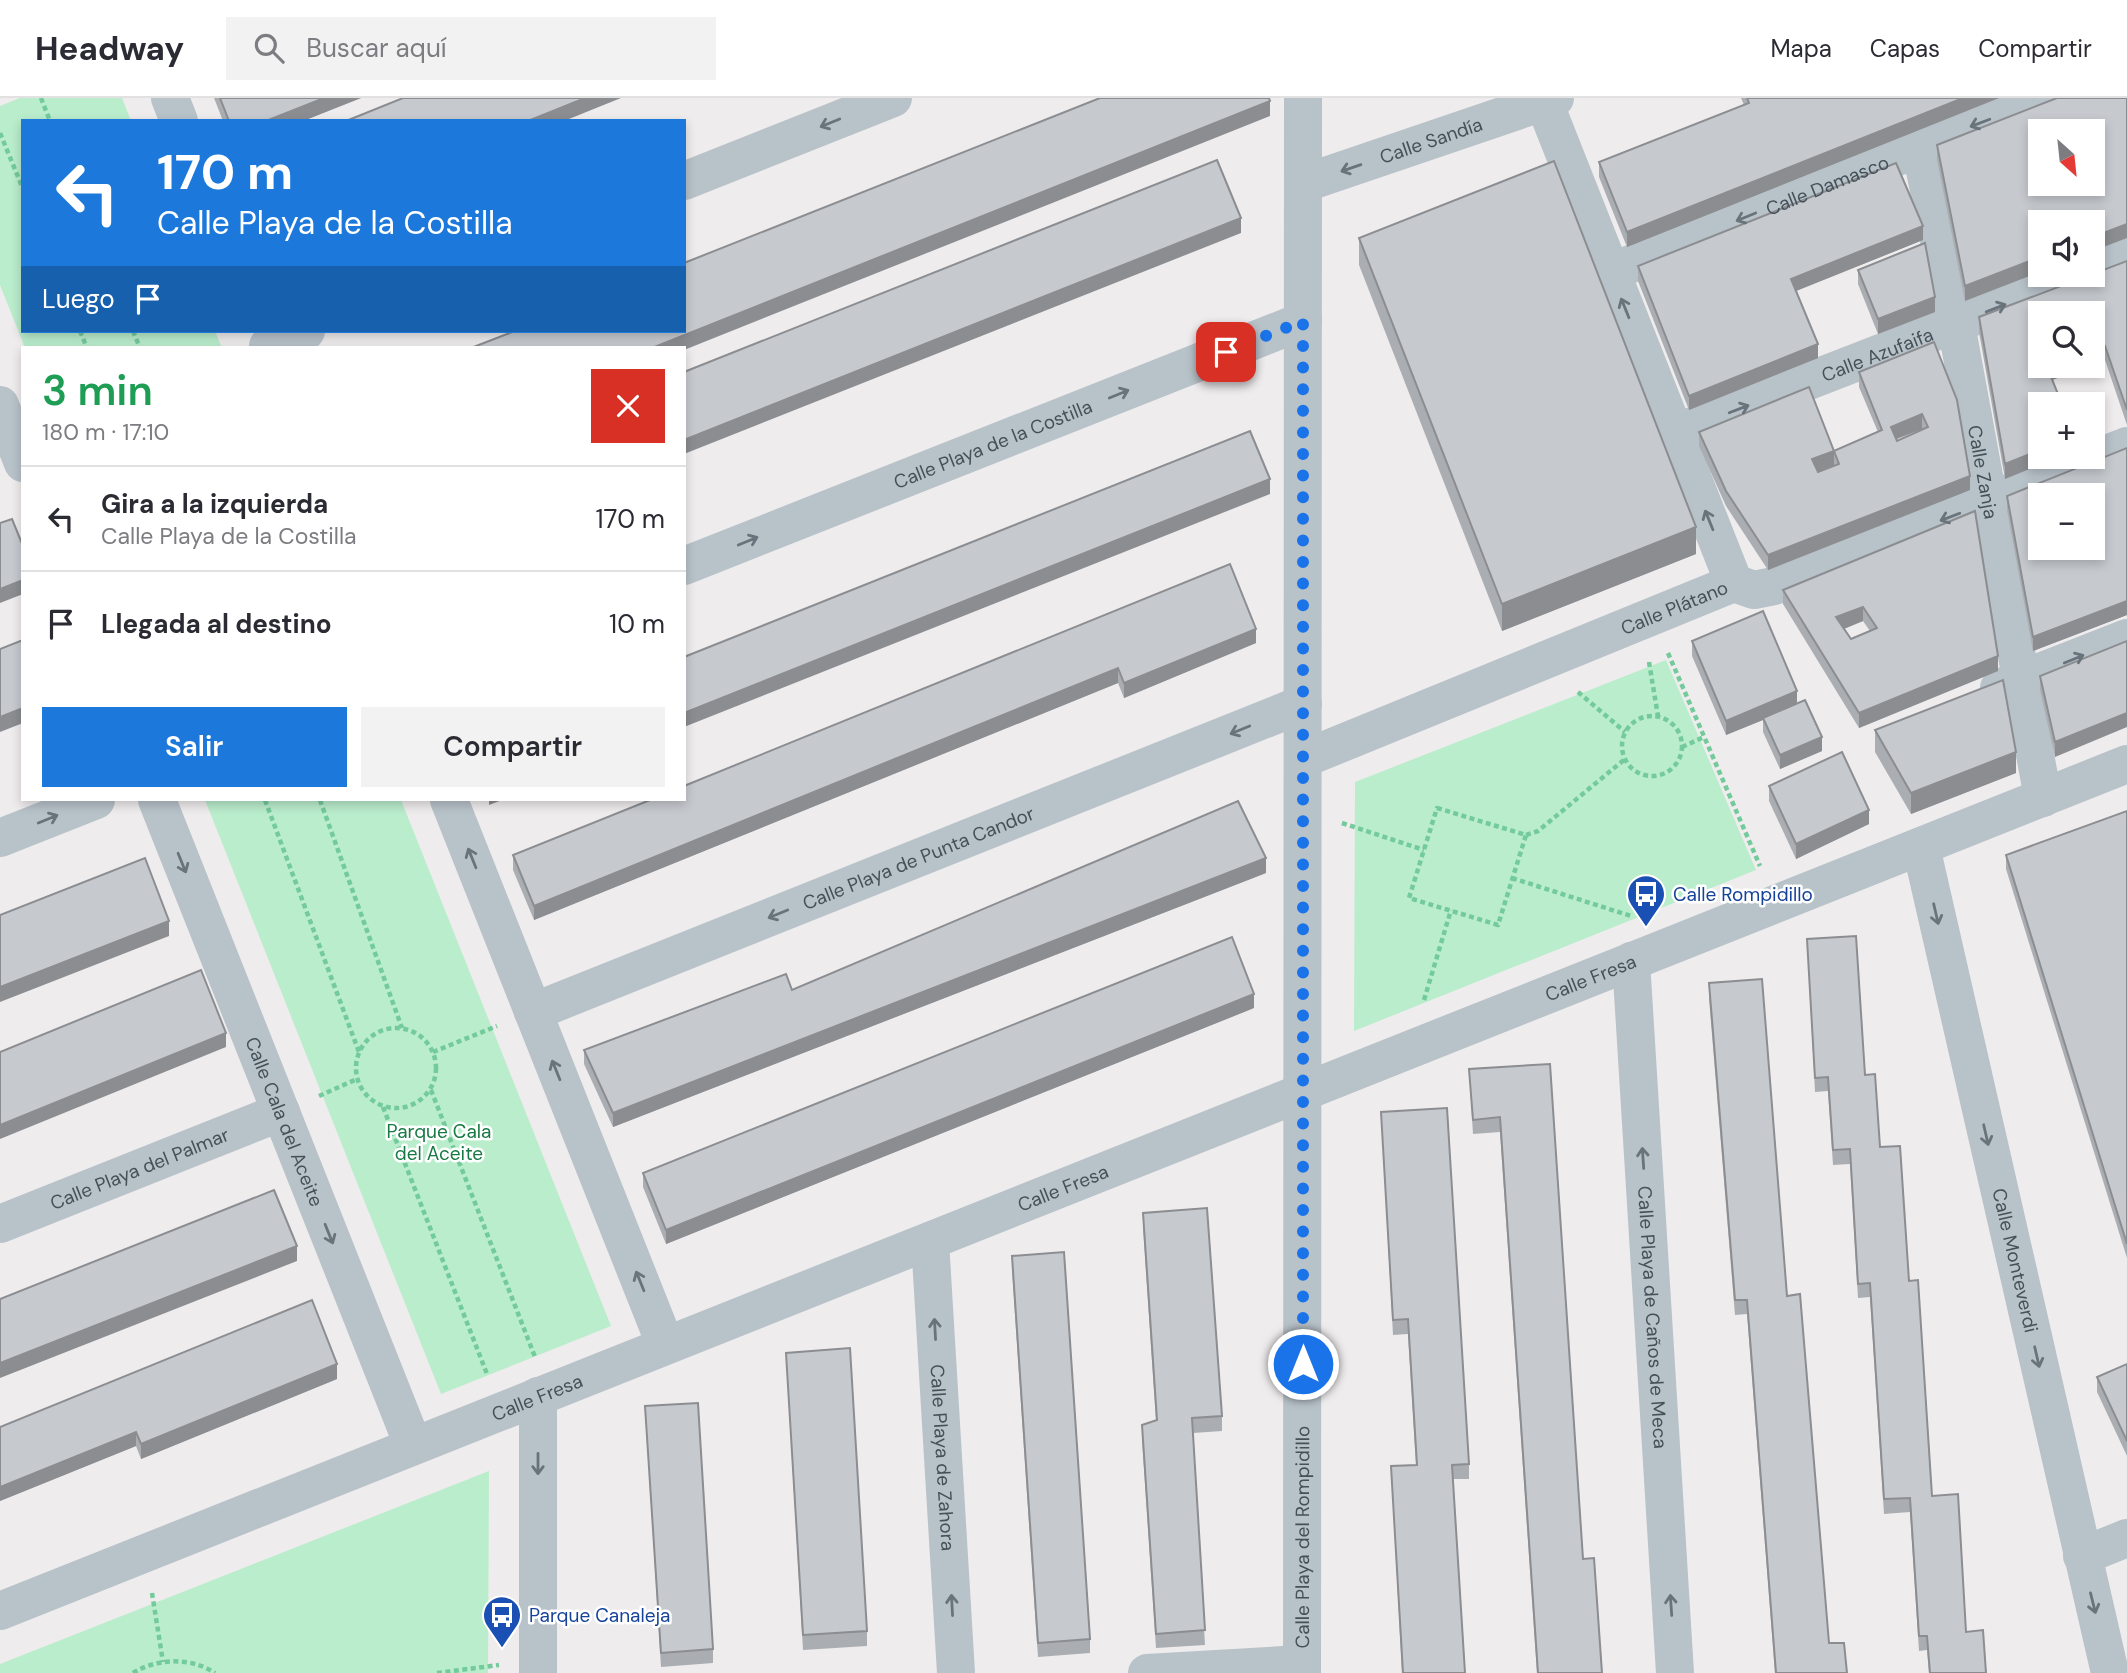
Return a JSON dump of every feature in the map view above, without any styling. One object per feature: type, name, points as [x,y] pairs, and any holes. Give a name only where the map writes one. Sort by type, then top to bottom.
[{"type":"street","points":[[170,98],[178,119]]},
{"type":"street","points":[[686,180],[893,98]]},
{"type":"street","name":"Calle Playa del Rompidillo","points":[[1302,1669],[1303,98]]},
{"type":"street","name":"Calle Damasco","points":[[1611,272],[2043,98]]},
{"type":"street","points":[[1550,100],[1611,272],[1734,583]]},
{"type":"street","name":"Calle Sandía","points":[[1305,183],[1550,100]]},
{"type":"street","name":"Calle Zanja","points":[[1920,146],[1956,324],[2043,798]]},
{"type":"street","points":[[2105,265],[2127,257]]},
{"type":"street","name":"Calle Azufaifa","points":[[1675,433],[2050,287]]},
{"type":"street","name":"Calle Playa de la Costilla","points":[[686,565],[1303,321]]},
{"type":"street","points":[[267,342],[299,333]]},
{"type":"street","points":[[0,405],[13,453]]},
{"type":"street","name":"Calle Plátano","points":[[1303,759],[1734,583],[1754,590],[1774,586],[2127,446]]},
{"type":"street","points":[[1969,700],[2127,638]]},
{"type":"street","name":"Calle Playa de Punta Candor","points":[[533,1012],[1303,704]]},
{"type":"street","name":"Calle Fresa","points":[[0,1611],[2127,764]]},
{"type":"street","points":[[0,838],[93,801]]},
{"type":"street","name":"Calle Cala del Aceite","points":[[157,801],[413,1445]]},
{"type":"street","points":[[449,801],[665,1345]]},
{"type":"street","name":"Calle Monteverdi","points":[[1920,847],[2110,1673]]},
{"type":"street","name":"Calle Playa de Caños de Meca","points":[[1631,961],[1675,1673]]},
{"type":"street","name":"Calle Playa del Palmar","points":[[0,1224],[281,1112]]},
{"type":"street","name":"Calle Playa de Zahora","points":[[930,1241],[956,1673]]},
{"type":"street","points":[[538,1666],[543,1394]]},
{"type":"street","points":[[2082,1556],[2127,1538]]},
{"type":"street","points":[[1147,1673],[1302,1669]]},
{"type":"path","points":[[41,98],[49,119]]},
{"type":"path","points":[[0,133],[21,184]]},
{"type":"path","points":[[1647,618],[1658,716]]},
{"type":"path","points":[[1647,618],[1704,737],[1776,902]]},
{"type":"path","points":[[1541,662],[1625,732]]},
{"type":"path","points":[[1658,716],[1672,723],[1678,731],[1682,747],[1673,767],[1655,776],[1636,771],[1625,759],[1622,746],[1625,732],[1636,720],[1658,716]]},
{"type":"path","points":[[1682,747],[1704,737]]},
{"type":"path","points":[[1526,835],[1498,925],[1409,898],[1437,808],[1526,835],[1538,831],[1625,759]]},
{"type":"path","points":[[265,801],[359,1052]]},
{"type":"path","points":[[320,801],[402,1028]]},
{"type":"path","points":[[1303,810],[1424,850]]},
{"type":"path","points":[[1512,878],[1693,936]]},
{"type":"path","points":[[1409,1049],[1451,910]]},
{"type":"path","points":[[433,1052],[533,1012]]},
{"type":"path","points":[[501,1411],[383,1107],[362,1091],[355,1066],[359,1052],[377,1033],[389,1028],[402,1028],[426,1041],[433,1052],[436,1064],[430,1090],[543,1394]]},
{"type":"path","points":[[383,1107],[410,1106],[430,1090]]},
{"type":"path","points":[[146,1552],[163,1662]]},
{"type":"path","points":[[133,1673],[163,1662],[186,1661],[215,1673]]},
{"type":"path","points":[[438,1673],[538,1666]]},
{"type":"green space","points":[[20,98],[122,98],[130,119],[21,119],[21,333],[216,333],[221,346],[24,346],[0,285],[0,106]]},
{"type":"green space","points":[[1666,660],[1756,870],[1354,1031],[1355,782]]},
{"type":"green space","name":"Parque Cala del Aceite","points":[[205,801],[401,801],[611,1326],[441,1394]]},
{"type":"green space","points":[[489,1471],[488,1673],[0,1673],[0,1664]]},
{"type":"building","points":[[220,98],[324,98],[271,119],[228,119]]},
{"type":"building","points":[[403,98],[585,98],[533,119],[351,119]]},
{"type":"building","points":[[1100,98],[1269,98],[1270,101],[657,346],[476,346],[510,333],[686,333],[686,262]]},
{"type":"building","points":[[1747,98],[1963,98],[1627,232],[1599,162],[1749,103]]},
{"type":"building","points":[[2057,98],[2127,98],[2127,224],[2105,232],[2105,210],[2028,210],[2028,262],[1965,286],[1937,145]]},
{"type":"building","points":[[1217,160],[1241,218],[686,439],[686,371]]},
{"type":"building","points":[[1554,161],[1696,527],[1502,604],[1359,238]]},
{"type":"building","points":[[1896,163],[1923,226],[1791,279],[1818,344],[1689,396],[1638,266]]},
{"type":"building","points":[[1925,243],[1935,297],[1878,319],[1858,270]]},
{"type":"building","points":[[2127,261],[2127,410],[2105,346],[2105,301],[2028,301],[2028,378],[2051,378],[2057,392],[2028,392],[2028,455],[2005,464],[1979,317],[2058,287],[2105,287],[2105,269]]},
{"type":"building","points":[[1934,342],[1957,400],[1970,476],[1768,555],[1726,491],[1699,432],[1809,387],[1834,451],[1882,430],[1859,372]],"holes":[[[1922,414],[1928,427],[1897,441],[1891,427]],[[1834,451],[1839,464],[1818,472],[1812,459]]]},
{"type":"building","points":[[1250,431],[1270,479],[686,712],[686,656]]},
{"type":"building","points":[[2127,448],[2127,601],[2033,637],[2007,496],[2028,488],[2028,560],[2105,560],[2105,483],[2040,483],[2074,469],[2105,469],[2105,457]]},
{"type":"building","points":[[1975,511],[1998,656],[1859,713],[1783,590]],"holes":[[[1863,607],[1877,628],[1851,639],[1836,617]]]},
{"type":"building","points":[[12,519],[21,541],[21,581],[0,589],[0,523]]},
{"type":"building","points":[[1230,564],[1256,629],[1124,683],[1118,668],[534,906],[513,855],[648,801],[686,801],[686,785]]},
{"type":"building","points":[[1763,611],[1797,691],[1726,721],[1692,641]]},
{"type":"building","points":[[21,641],[21,709],[0,717],[0,649]]},
{"type":"building","points":[[2127,641],[2127,713],[2055,742],[2040,676]]},
{"type":"building","points":[[2003,680],[2016,752],[1911,793],[1875,730]]},
{"type":"building","points":[[1805,700],[1822,737],[1780,755],[1763,718]]},
{"type":"building","points":[[1842,752],[1869,810],[1796,844],[1769,786]]},
{"type":"building","points":[[1238,801],[1266,858],[613,1113],[584,1050],[786,974],[792,990]]},
{"type":"building","points":[[2127,811],[2127,1244],[2006,855]]},
{"type":"building","points":[[145,858],[169,921],[0,987],[0,915]]},
{"type":"building","points":[[1856,936],[1865,1075],[1875,1074],[1880,1147],[1900,1146],[1909,1281],[1918,1280],[1932,1496],[1958,1494],[1966,1632],[1983,1630],[1986,1673],[1930,1673],[1927,1636],[1919,1636],[1910,1498],[1884,1499],[1870,1283],[1858,1284],[1850,1149],[1833,1150],[1828,1077],[1815,1078],[1807,939]]},
{"type":"building","points":[[1232,937],[1254,994],[666,1230],[643,1173]]},
{"type":"building","points":[[201,970],[226,1033],[0,1125],[0,1052]]},
{"type":"building","points":[[1762,979],[1787,1296],[1800,1294],[1829,1643],[1844,1643],[1847,1673],[1776,1673],[1747,1300],[1735,1300],[1709,983]]},
{"type":"building","points":[[1550,1064],[1583,1559],[1594,1558],[1602,1673],[1538,1673],[1500,1117],[1473,1120],[1469,1069]]},
{"type":"building","points":[[1447,1108],[1469,1464],[1452,1465],[1465,1673],[1403,1673],[1391,1466],[1417,1465],[1408,1319],[1393,1320],[1381,1112]]},
{"type":"building","points":[[274,1190],[297,1246],[0,1363],[0,1299]]},
{"type":"building","points":[[1207,1208],[1222,1416],[1192,1418],[1205,1630],[1156,1634],[1142,1425],[1157,1420],[1143,1213]]},
{"type":"building","points":[[1064,1252],[1090,1639],[1038,1643],[1012,1256]]},
{"type":"building","points":[[312,1300],[337,1364],[141,1444],[136,1432],[0,1487],[0,1427]]},
{"type":"building","points":[[850,1348],[867,1631],[803,1635],[786,1353]]},
{"type":"building","points":[[2127,1364],[2127,1441],[2097,1377]]},
{"type":"building","points":[[698,1403],[713,1649],[661,1653],[645,1406]]},
{"type":"place","name":"Calle Rompidillo","points":[[1646,928]]},
{"type":"place","name":"Parque Canaleja","points":[[502,1649]]},
{"type":"route","points":[[1226,352],[1303,321],[1303,1364]]}]
